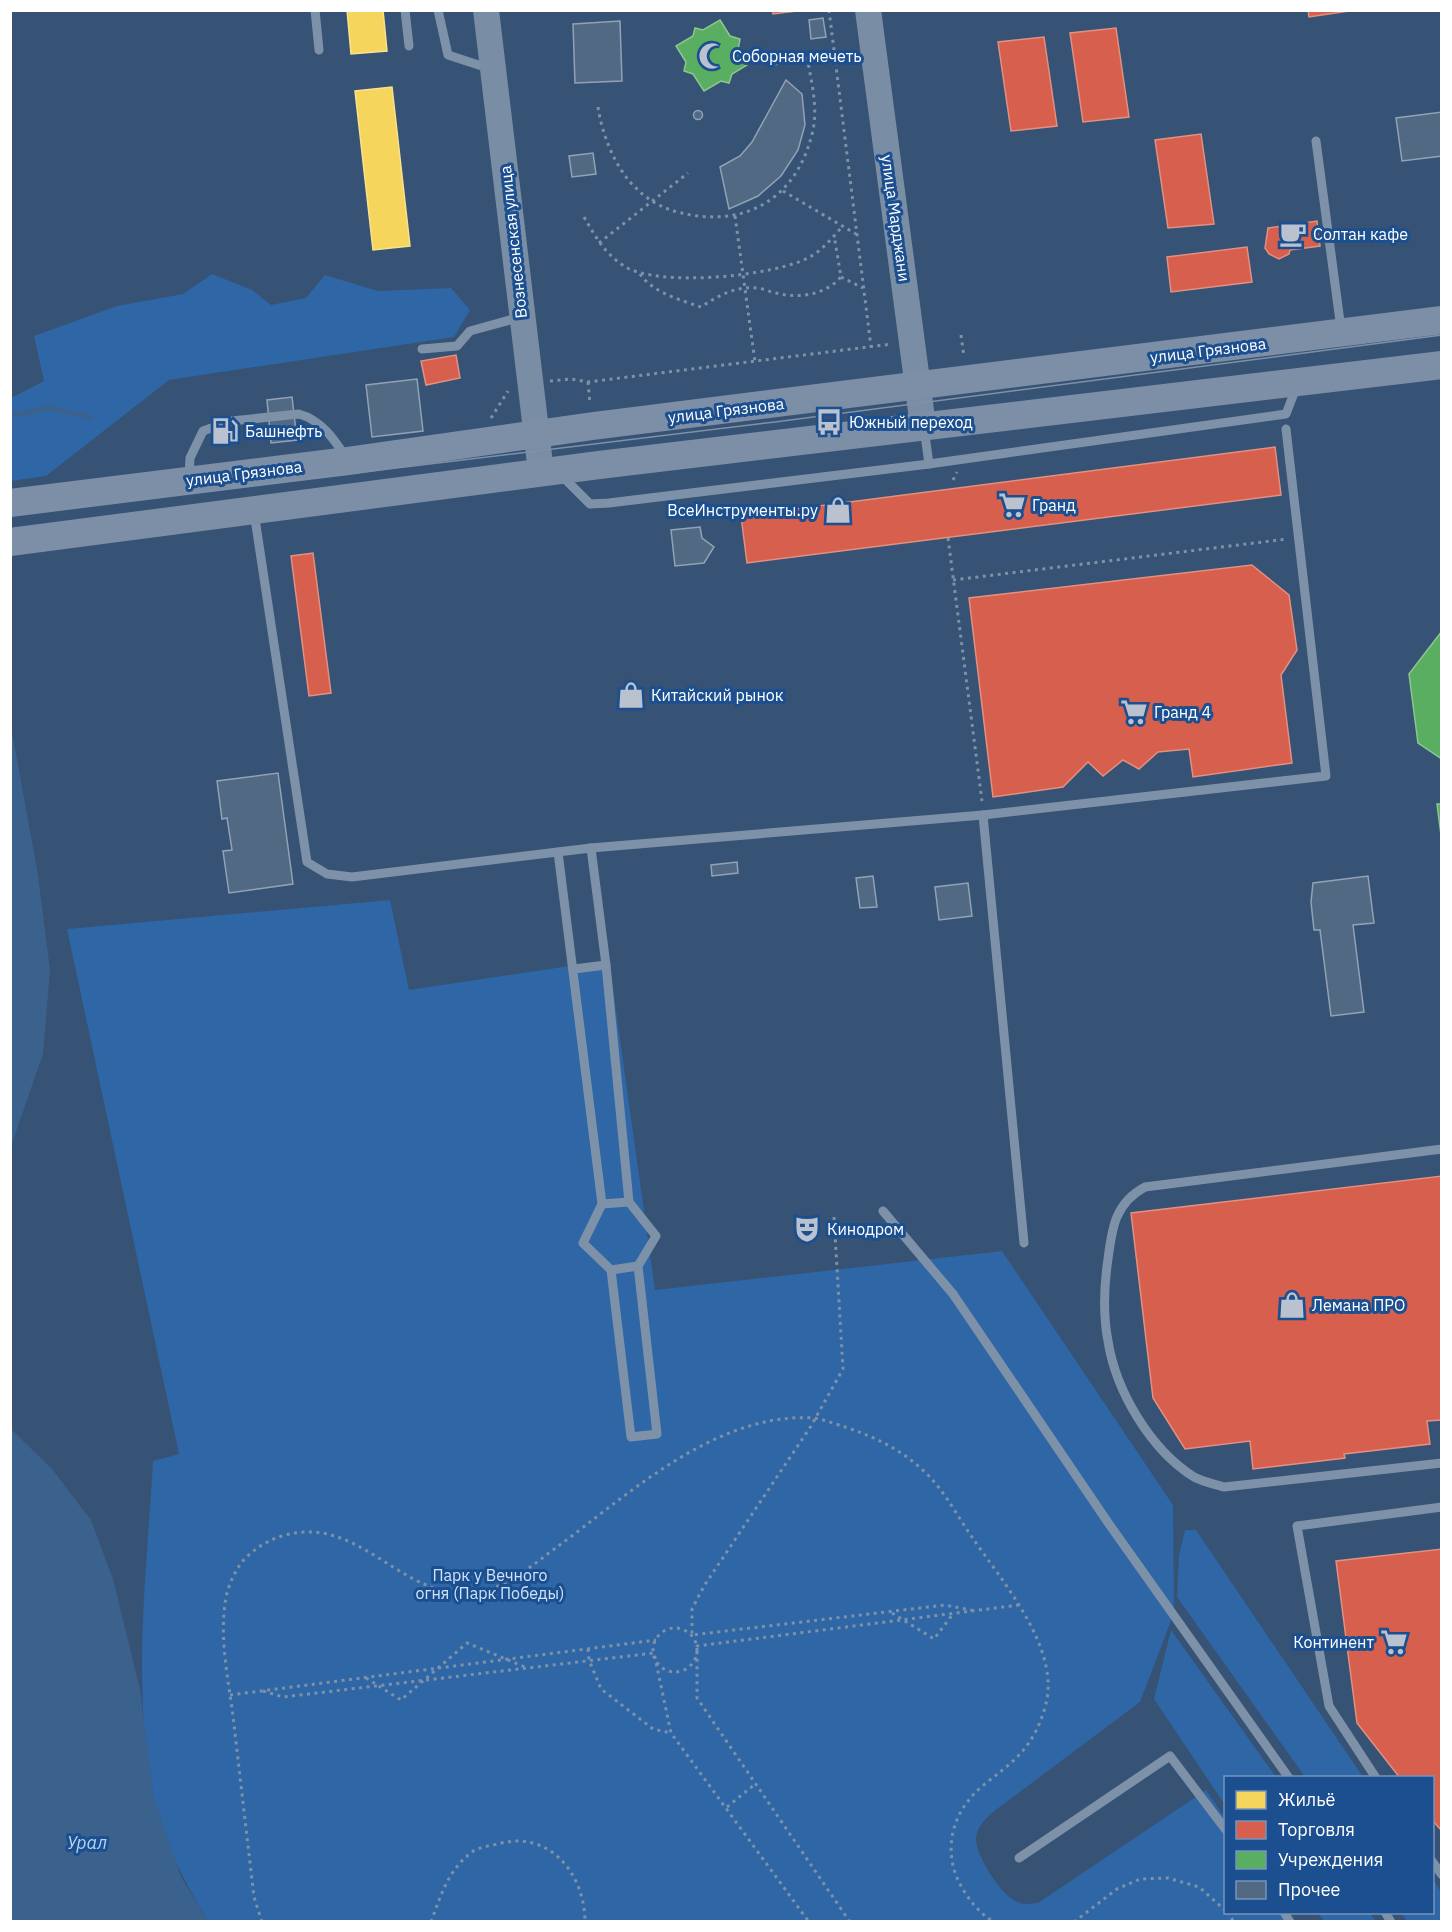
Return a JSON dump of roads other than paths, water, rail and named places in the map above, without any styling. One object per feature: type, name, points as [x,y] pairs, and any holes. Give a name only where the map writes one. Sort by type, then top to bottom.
[{"type":"main road","name":"улица Грязнова","points":[[10,503],[348,461],[535,433],[1442,320]]},
{"type":"main road","points":[[10,542],[548,471],[1299,380],[1442,365]]},
{"type":"street","name":"Вознесенская улица","points":[[486,10],[535,433],[548,471]]},
{"type":"street","name":"улица Марджани","points":[[868,10],[923,426]]},
{"type":"lane","points":[[315,10],[319,50]]},
{"type":"lane","points":[[405,10],[410,46]]},
{"type":"lane","points":[[438,10],[448,55],[493,69]]},
{"type":"lane","points":[[1317,141],[1341,334]]},
{"type":"lane","points":[[422,349],[457,346],[470,331],[521,318]]},
{"type":"lane","points":[[548,471],[590,504],[929,464],[1286,414],[1299,380]]},
{"type":"lane","points":[[188,480],[190,458],[203,431],[223,423],[252,418],[299,414],[306,416],[316,421],[335,440],[348,461]]},
{"type":"lane","points":[[923,426],[929,464]]},
{"type":"lane","points":[[254,510],[307,862],[327,874],[352,877],[591,848],[983,815],[1326,776],[1286,429]]},
{"type":"lane","points":[[983,815],[1024,1243]]},
{"type":"lane","points":[[558,852],[602,1204],[584,1242],[611,1270],[631,1437],[657,1434],[638,1266],[656,1236],[630,1202],[606,965],[591,848]]},
{"type":"lane","points":[[574,969],[606,965]]},
{"type":"lane","points":[[1442,1149],[1145,1186],[1130,1195],[1121,1206],[1111,1234],[1105,1307],[1108,1342],[1119,1380],[1137,1417],[1165,1453],[1195,1478],[1224,1487],[1442,1463]]},
{"type":"lane","points":[[602,1204],[630,1202]]},
{"type":"lane","points":[[883,1211],[952,1294],[1109,1524],[1288,1776]]},
{"type":"lane","points":[[611,1270],[638,1266]]},
{"type":"lane","points":[[1375,1776],[1329,1706],[1297,1526],[1442,1507]]},
{"type":"lane","points":[[1019,1857],[1170,1756],[1224,1827]]},
{"type":"water","points":[[10,721],[38,875],[50,970],[43,1054],[11,1146]]},
{"type":"water","name":"Урал","points":[[11,1429],[52,1469],[91,1520],[113,1579],[140,1689],[154,1798],[181,1877],[208,1921],[11,1921]]},
{"type":"waterway","points":[[10,416],[49,408],[90,417]]},
{"type":"tram line","points":[[10,515],[775,422],[1442,335]]},
{"type":"place","name":"Соборная мечеть","points":[[712,56]]},
{"type":"place","name":"Солтан кафе","points":[[1293,234]]},
{"type":"place","name":"Южный переход","points":[[829,422]]},
{"type":"place","name":"Башнефть","points":[[225,431]]},
{"type":"place","name":"Гранд","points":[[1012,505]]},
{"type":"place","name":"ВсеИнструменты.ру","points":[[838,510]]},
{"type":"place","name":"Китайский рынок","points":[[631,695]]},
{"type":"place","name":"Гранд 4","points":[[1134,712]]},
{"type":"place","name":"Кинодром","points":[[807,1229]]},
{"type":"place","name":"Лемана ПРО","points":[[1292,1305]]},
{"type":"place","name":"Континент","points":[[1394,1642]]},
{"type":"park label","name":"Парк у Вечного огня (Парк Победы)","points":[[490,1584]]}]
